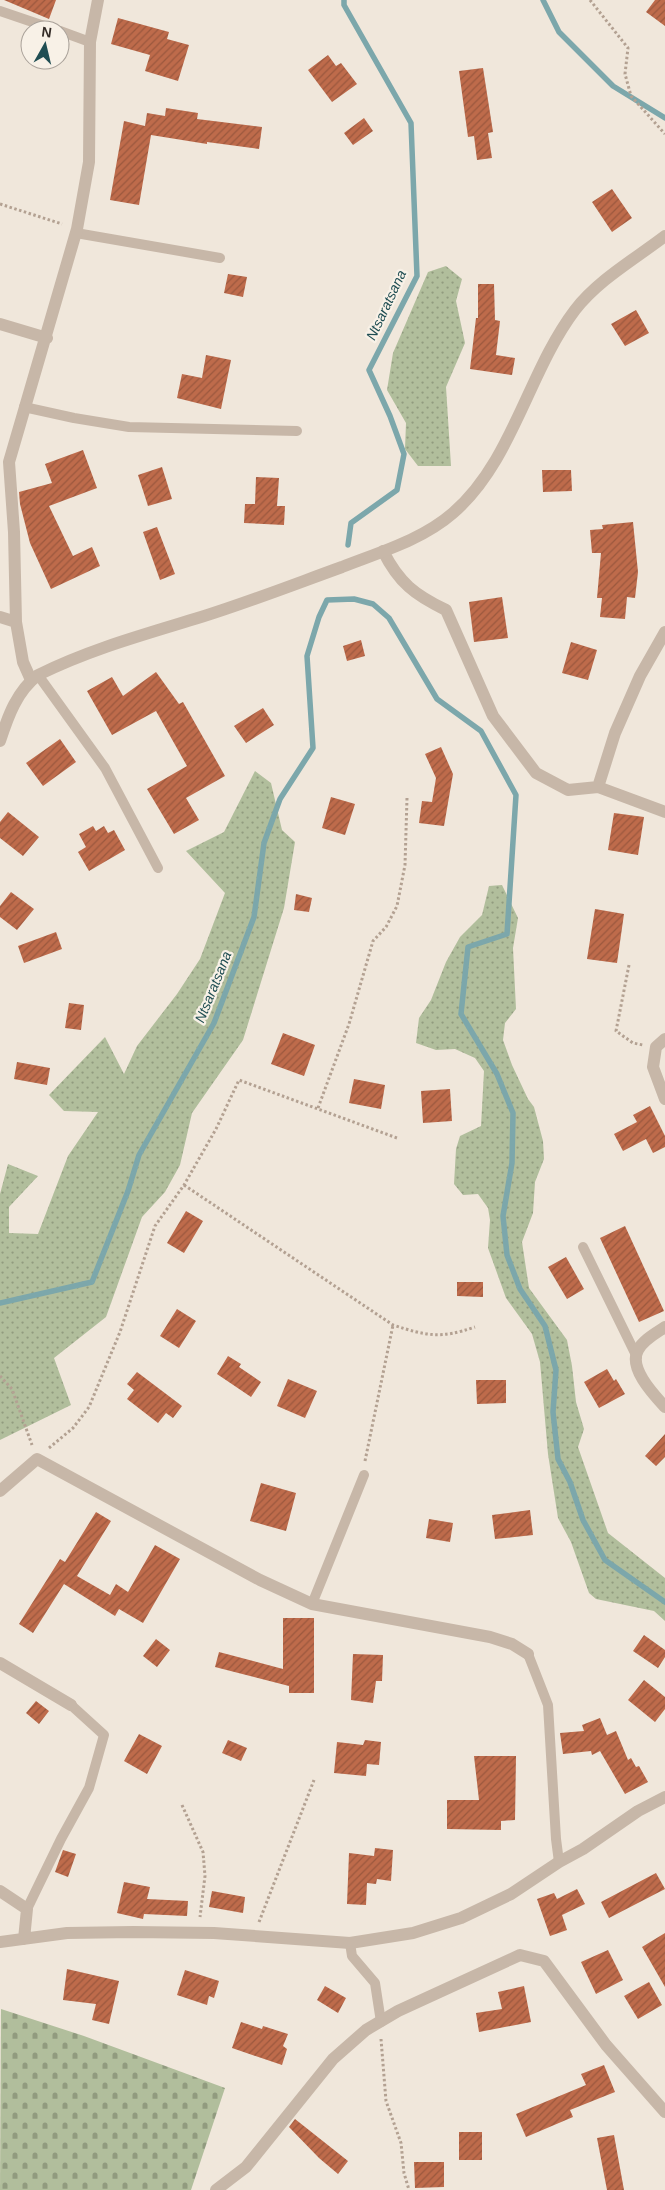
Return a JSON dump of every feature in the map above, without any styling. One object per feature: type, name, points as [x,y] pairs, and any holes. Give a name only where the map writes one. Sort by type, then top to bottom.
[{"type":"street","points":[[34,678],[23,662],[16,622],[14,532],[9,462],[24,407],[47,338],[76,231],[89,162],[90,42],[98,0]]},
{"type":"street","points":[[0,741],[15,701],[34,678],[130,638],[262,596],[424,534],[466,501],[488,470],[516,423],[543,361],[575,310],[590,293],[665,236]]},
{"type":"street","points":[[0,324],[47,338]]},
{"type":"street","points":[[383,551],[392,570],[419,597],[446,610],[493,716],[536,774],[568,790],[598,787],[665,812]]},
{"type":"street","points":[[0,617],[16,622]]},
{"type":"street","points":[[598,787],[615,733],[640,676],[665,632]]},
{"type":"street","points":[[660,1043],[653,1067],[665,1099]]},
{"type":"street","points":[[665,1327],[648,1339],[638,1350],[636,1356],[636,1361],[646,1387],[665,1407]]},
{"type":"street","points":[[0,1491],[37,1459],[260,1580],[312,1604],[490,1637],[512,1644],[528,1654]]},
{"type":"street","points":[[0,1663],[70,1705]]},
{"type":"street","points":[[0,1942],[67,1933],[198,1933],[350,1943],[413,1933],[461,1918],[511,1894],[638,1812],[665,1797]]},
{"type":"street","points":[[0,1890],[27,1909],[24,1939]]},
{"type":"street","points":[[216,2190],[246,2167],[333,2059],[366,2030],[398,2011],[520,1955],[544,1961],[606,2045],[665,2112]]},
{"type":"lane","points":[[0,11],[27,20]]},
{"type":"lane","points":[[70,35],[90,42]]},
{"type":"lane","points":[[76,231],[220,258]]},
{"type":"lane","points":[[24,407],[74,418],[129,426],[297,431]]},
{"type":"lane","points":[[34,678],[105,768],[158,868]]},
{"type":"lane","points":[[583,1247],[636,1356]]},
{"type":"lane","points":[[312,1604],[364,1475]]},
{"type":"lane","points":[[528,1654],[548,1705],[559,1862]]},
{"type":"lane","points":[[27,1909],[61,1839],[89,1788],[104,1735],[70,1705]]},
{"type":"lane","points":[[350,1943],[352,1956],[375,1983],[381,2022]]},
{"type":"path","points":[[590,0],[628,48],[625,74],[631,96],[665,134]]},
{"type":"path","points":[[0,204],[76,231]]},
{"type":"path","points":[[318,1108],[349,1024],[373,941],[386,927],[397,906],[405,866],[406,798]]},
{"type":"path","points":[[629,965],[616,1031],[632,1043],[660,1043]]},
{"type":"path","points":[[0,1376],[12,1389],[37,1459],[73,1428],[89,1407],[120,1332],[155,1226],[184,1185],[216,1129],[239,1080],[398,1138]]},
{"type":"path","points":[[184,1185],[393,1325],[420,1334],[450,1335],[475,1327]]},
{"type":"path","points":[[364,1475],[365,1455],[393,1325]]},
{"type":"path","points":[[253,1936],[314,1780]]},
{"type":"path","points":[[182,1805],[203,1852],[205,1876],[198,1933]]},
{"type":"path","points":[[381,2022],[386,2101],[401,2142],[404,2173],[409,2190]]},
{"type":"green space","points":[[446,266],[462,279],[456,301],[465,343],[446,387],[451,466],[418,466],[405,449],[406,423],[387,390],[393,353],[428,272]]},
{"type":"green space","points":[[255,771],[271,783],[282,830],[295,842],[284,908],[243,1040],[192,1113],[180,1165],[165,1192],[142,1217],[106,1317],[54,1358],[71,1405],[0,1440],[0,1194],[8,1164],[38,1176],[9,1207],[9,1233],[38,1234],[68,1156],[98,1112],[64,1111],[49,1095],[105,1037],[124,1074],[137,1046],[177,994],[200,959],[225,893],[186,851],[224,832]]},
{"type":"green space","points":[[502,885],[518,918],[513,948],[516,1009],[505,1023],[503,1040],[512,1065],[528,1099],[534,1107],[543,1141],[544,1159],[535,1182],[533,1213],[522,1242],[529,1288],[567,1340],[576,1402],[584,1429],[578,1447],[608,1533],[665,1578],[665,1621],[654,1611],[596,1599],[589,1593],[571,1542],[558,1518],[548,1454],[540,1362],[532,1334],[506,1298],[488,1248],[490,1220],[488,1208],[478,1194],[463,1195],[454,1184],[456,1149],[460,1136],[481,1126],[484,1071],[475,1058],[455,1049],[436,1050],[416,1043],[419,1018],[431,1000],[446,962],[460,937],[482,915],[489,886]]},
{"type":"green space","points":[[1,2009],[84,2036],[225,2088],[191,2190],[0,2190]]},
{"type":"building","points":[[4,0],[56,0],[49,19]]},
{"type":"building","points":[[655,0],[665,0],[665,26],[646,12]]},
{"type":"building","points":[[118,18],[169,32],[167,39],[189,45],[178,81],[145,71],[150,55],[111,44]]},
{"type":"building","points":[[328,55],[336,66],[341,63],[357,84],[332,102],[308,70]]},
{"type":"building","points":[[483,68],[493,132],[488,133],[492,158],[477,160],[474,136],[468,137],[459,71]]},
{"type":"building","points":[[166,108],[198,113],[197,119],[262,127],[259,149],[207,142],[207,144],[151,135],[139,205],[110,200],[124,121],[145,126],[147,113],[165,116]]},
{"type":"building","points":[[364,118],[373,131],[353,145],[344,133]]},
{"type":"building","points":[[612,189],[632,218],[612,232],[592,202]]},
{"type":"building","points":[[228,274],[247,277],[243,297],[224,293]]},
{"type":"building","points":[[478,284],[494,284],[495,320],[500,321],[496,355],[515,358],[512,375],[470,369],[476,318],[478,318]]},
{"type":"building","points":[[636,310],[649,333],[625,346],[611,324]]},
{"type":"building","points":[[206,355],[231,360],[221,409],[177,398],[182,374],[202,378]]},
{"type":"building","points":[[83,450],[97,488],[49,506],[73,556],[92,547],[100,566],[51,589],[30,543],[20,504],[19,492],[52,483],[45,464]]},
{"type":"building","points":[[162,467],[172,499],[148,506],[138,475]]},
{"type":"building","points":[[542,470],[571,470],[572,491],[543,492]]},
{"type":"building","points":[[256,477],[279,478],[277,506],[285,506],[284,525],[244,523],[245,504],[255,504]]},
{"type":"building","points":[[633,522],[638,572],[635,598],[627,597],[625,619],[600,617],[602,598],[597,598],[601,553],[592,553],[590,530],[603,529],[602,525]]},
{"type":"building","points":[[157,527],[175,574],[160,580],[143,532]]},
{"type":"building","points":[[502,597],[508,638],[474,642],[469,602]]},
{"type":"building","points":[[361,640],[365,656],[347,661],[343,646]]},
{"type":"building","points":[[571,642],[597,650],[588,680],[562,673]]},
{"type":"building","points":[[156,672],[179,704],[183,702],[225,776],[186,798],[199,820],[174,834],[147,789],[187,766],[156,711],[112,735],[87,691],[112,677],[123,696]]},
{"type":"building","points":[[263,708],[274,725],[246,743],[234,726]]},
{"type":"building","points":[[60,739],[76,762],[43,786],[26,763]]},
{"type":"building","points":[[441,747],[453,774],[444,826],[419,823],[422,801],[432,802],[436,778],[425,754]]},
{"type":"building","points":[[331,797],[355,804],[345,835],[322,828]]},
{"type":"building","points":[[8,812],[39,837],[23,856],[0,838],[0,822]]},
{"type":"building","points":[[614,813],[644,817],[638,855],[608,850]]},
{"type":"building","points":[[93,826],[96,831],[104,826],[108,833],[114,830],[125,850],[89,871],[78,852],[86,847],[79,834]]},
{"type":"building","points":[[11,892],[34,909],[17,930],[0,917],[0,906]]},
{"type":"building","points":[[296,894],[312,898],[309,912],[294,910]]},
{"type":"building","points":[[595,909],[624,914],[617,963],[587,959]]},
{"type":"building","points":[[56,932],[62,949],[24,963],[18,946]]},
{"type":"building","points":[[69,1003],[84,1005],[81,1030],[65,1028]]},
{"type":"building","points":[[283,1033],[315,1045],[304,1076],[271,1064]]},
{"type":"building","points":[[17,1062],[50,1068],[47,1085],[14,1079]]},
{"type":"building","points":[[354,1079],[385,1085],[381,1109],[349,1103]]},
{"type":"building","points":[[450,1089],[452,1121],[423,1123],[421,1091]]},
{"type":"building","points":[[650,1106],[665,1136],[665,1147],[653,1153],[646,1139],[623,1151],[614,1134],[637,1122],[633,1115]]},
{"type":"building","points":[[186,1211],[203,1221],[184,1253],[167,1243]]},
{"type":"building","points":[[625,1226],[664,1311],[639,1322],[600,1238]]},
{"type":"building","points":[[566,1257],[584,1289],[567,1299],[548,1267]]},
{"type":"building","points":[[457,1282],[483,1282],[483,1297],[457,1296]]},
{"type":"building","points":[[177,1309],[196,1321],[179,1348],[160,1336]]},
{"type":"building","points":[[228,1356],[241,1364],[239,1367],[261,1382],[251,1397],[217,1374]]},
{"type":"building","points":[[607,1369],[625,1394],[599,1408],[584,1382]]},
{"type":"building","points":[[137,1372],[182,1406],[173,1418],[166,1413],[158,1423],[127,1399],[134,1390],[127,1384]]},
{"type":"building","points":[[288,1379],[317,1391],[305,1418],[277,1406]]},
{"type":"building","points":[[476,1380],[506,1380],[506,1403],[477,1404]]},
{"type":"building","points":[[665,1434],[665,1457],[656,1466],[645,1456]]},
{"type":"building","points":[[261,1483],[296,1493],[286,1531],[250,1521]]},
{"type":"building","points":[[530,1510],[533,1535],[495,1539],[492,1515]]},
{"type":"building","points":[[96,1512],[111,1521],[77,1576],[110,1595],[116,1584],[128,1592],[155,1545],[180,1559],[143,1623],[119,1609],[115,1616],[64,1584],[33,1633],[19,1624],[60,1559],[65,1562]]},
{"type":"building","points":[[429,1519],[453,1523],[450,1542],[426,1538]]},
{"type":"building","points":[[283,1618],[314,1618],[314,1693],[289,1693],[289,1686],[215,1667],[219,1652],[283,1669]]},
{"type":"building","points":[[644,1635],[665,1650],[665,1657],[658,1668],[633,1651]]},
{"type":"building","points":[[156,1639],[170,1650],[157,1667],[143,1656]]},
{"type":"building","points":[[353,1654],[383,1655],[382,1681],[376,1681],[373,1703],[351,1700]]},
{"type":"building","points":[[644,1680],[665,1697],[665,1709],[655,1722],[628,1700]]},
{"type":"building","points":[[36,1701],[49,1711],[39,1724],[26,1713]]},
{"type":"building","points":[[600,1718],[607,1735],[616,1731],[628,1760],[631,1758],[636,1767],[639,1766],[648,1782],[625,1794],[600,1751],[592,1755],[591,1751],[563,1754],[560,1733],[584,1731],[582,1725]]},
{"type":"building","points":[[139,1734],[162,1746],[147,1774],[124,1761]]},
{"type":"building","points":[[228,1740],[247,1748],[241,1761],[222,1753]]},
{"type":"building","points":[[365,1740],[381,1742],[379,1765],[367,1764],[366,1776],[334,1773],[337,1742],[363,1745]]},
{"type":"building","points":[[474,1756],[516,1756],[515,1820],[501,1821],[501,1830],[447,1829],[447,1800],[479,1800]]},
{"type":"building","points":[[375,1848],[393,1850],[391,1881],[377,1879],[376,1884],[367,1883],[366,1905],[347,1904],[349,1853],[374,1856]]},
{"type":"building","points":[[63,1850],[76,1854],[68,1877],[55,1872]]},
{"type":"building","points":[[656,1873],[665,1889],[609,1918],[601,1902]]},
{"type":"building","points":[[124,1882],[150,1887],[147,1899],[188,1901],[187,1916],[144,1914],[143,1919],[117,1913]]},
{"type":"building","points":[[577,1889],[585,1904],[562,1915],[567,1930],[550,1936],[537,1899],[554,1893],[557,1899]]},
{"type":"building","points":[[212,1891],[245,1897],[243,1913],[209,1907]]},
{"type":"building","points":[[665,1933],[665,1987],[642,1947]]},
{"type":"building","points":[[608,1950],[623,1980],[596,1994],[581,1962]]},
{"type":"building","points":[[67,1969],[119,1981],[109,2024],[92,2020],[96,2004],[63,2000]]},
{"type":"building","points":[[185,1970],[219,1981],[214,1998],[209,1996],[207,2005],[177,1995]]},
{"type":"building","points":[[649,1982],[662,2005],[638,2019],[624,1996]]},
{"type":"building","points":[[325,1986],[346,1998],[338,2013],[317,2000]]},
{"type":"building","points":[[524,1986],[531,2022],[479,2032],[476,2013],[502,2009],[498,1992]]},
{"type":"building","points":[[241,2022],[262,2029],[263,2026],[288,2034],[283,2046],[287,2049],[282,2065],[232,2048]]},
{"type":"building","points":[[604,2065],[615,2092],[570,2110],[573,2117],[526,2137],[516,2114],[586,2085],[581,2074]]},
{"type":"building","points":[[295,2119],[348,2161],[338,2174],[319,2158],[289,2127]]},
{"type":"building","points":[[459,2132],[482,2132],[482,2160],[459,2160]]},
{"type":"building","points":[[614,2135],[624,2190],[607,2190],[597,2138]]},
{"type":"building","points":[[414,2162],[444,2162],[444,2187],[415,2188]]},
{"type":"waterway","name":"Ntsaratsana","points":[[344,0],[344,5],[411,123],[417,276],[369,370],[390,416],[404,454],[397,490],[351,523],[348,545]]},
{"type":"waterway","points":[[543,0],[559,32],[613,86],[665,118]]},
{"type":"waterway","points":[[0,1303],[92,1282],[128,1191],[139,1155],[214,1023],[254,917],[264,843],[280,799],[313,748],[307,656],[319,617],[327,600],[354,599],[373,604],[389,618],[437,699],[481,731],[516,795],[507,934],[468,947],[461,1014],[497,1074],[513,1113],[512,1163],[503,1216],[507,1255],[520,1289],[545,1326],[556,1370],[553,1412],[558,1459],[570,1482],[583,1520],[605,1560],[665,1602]]}]
